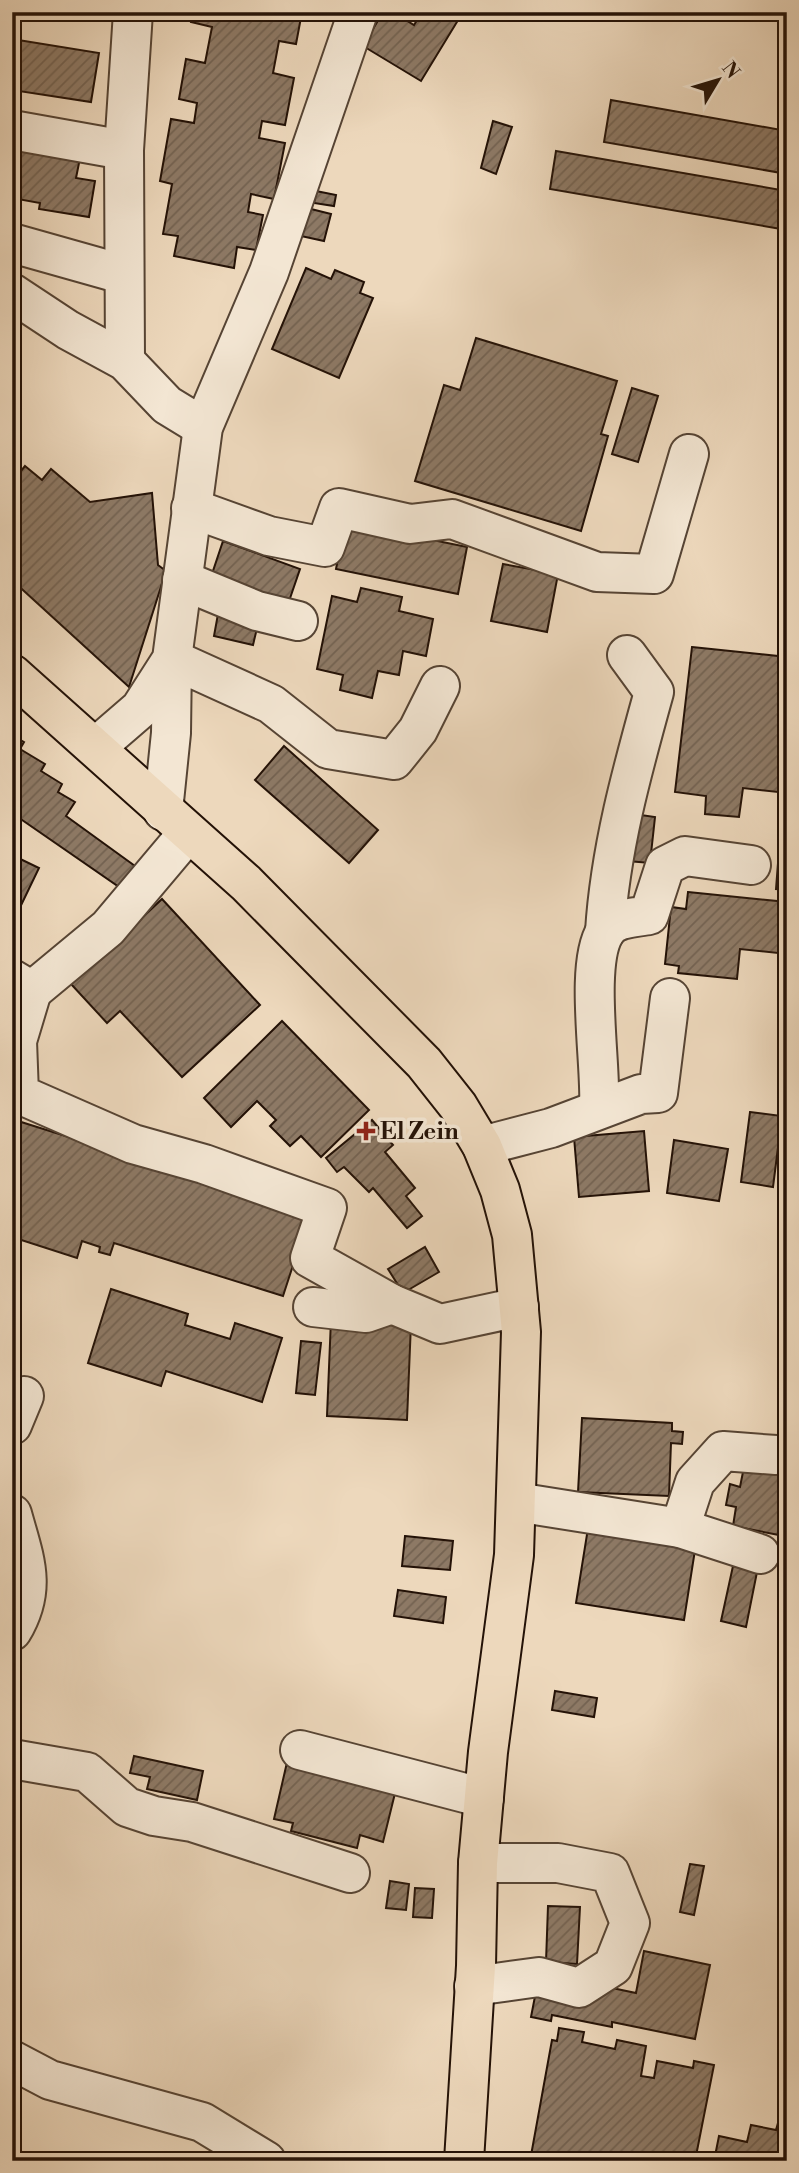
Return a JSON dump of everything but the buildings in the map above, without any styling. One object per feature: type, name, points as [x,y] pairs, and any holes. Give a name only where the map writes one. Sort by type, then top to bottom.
[{"type":"highway","points":[[12,674],[246,883],[424,1063],[458,1107],[482,1146],[500,1190],[512,1235],[521,1332],[516,1502],[514,1555],[478,1863],[464,2161]]},
{"type":"street","points":[[125,361],[122,274],[124,150],[133,12]]},
{"type":"street","points":[[358,12],[269,272],[202,427],[172,659],[171,733],[176,822],[108,928],[22,985],[17,1041],[19,1094],[133,1144],[204,1164],[327,1208],[310,1258],[392,1304],[440,1324],[519,1307]]},
{"type":"street","points":[[12,130],[124,150]]},
{"type":"street","points":[[12,243],[122,274]]},
{"type":"street","points":[[12,293],[68,330],[125,361],[167,405],[202,427]]},
{"type":"street","points":[[191,508],[269,536],[325,547],[339,508],[411,524],[452,519],[597,572],[654,574],[689,454]]},
{"type":"street","points":[[182,580],[257,611],[298,621]]},
{"type":"street","points":[[599,1109],[595,1004],[597,967],[605,932],[607,891],[620,825],[654,692],[627,655]]},
{"type":"street","points":[[172,659],[271,704],[328,749],[394,760],[418,730],[440,686]]},
{"type":"street","points":[[96,747],[140,709],[172,659]]},
{"type":"street","points":[[605,932],[618,920],[649,915],[665,866],[685,856],[751,865]]},
{"type":"street","points":[[482,1146],[551,1128],[641,1094],[658,1093],[670,998]]},
{"type":"street","points":[[313,1307],[366,1313],[392,1304]]},
{"type":"street","points":[[680,1528],[695,1482],[723,1451],[776,1455]]},
{"type":"street","points":[[516,1502],[680,1528],[761,1554]]},
{"type":"street","points":[[12,1514],[27,1558],[27,1595],[12,1632]]},
{"type":"street","points":[[300,1750],[484,1798]]},
{"type":"street","points":[[12,1759],[87,1772],[127,1807],[154,1816],[192,1822],[350,1873]]},
{"type":"street","points":[[474,1986],[539,1977],[579,1988],[613,1966],[630,1923],[610,1872],[558,1863],[478,1863]]},
{"type":"street","points":[[12,2060],[50,2080],[202,2122],[266,2161]]},
{"type":"place","name":"El Zein","points":[[366,1131]]}]
